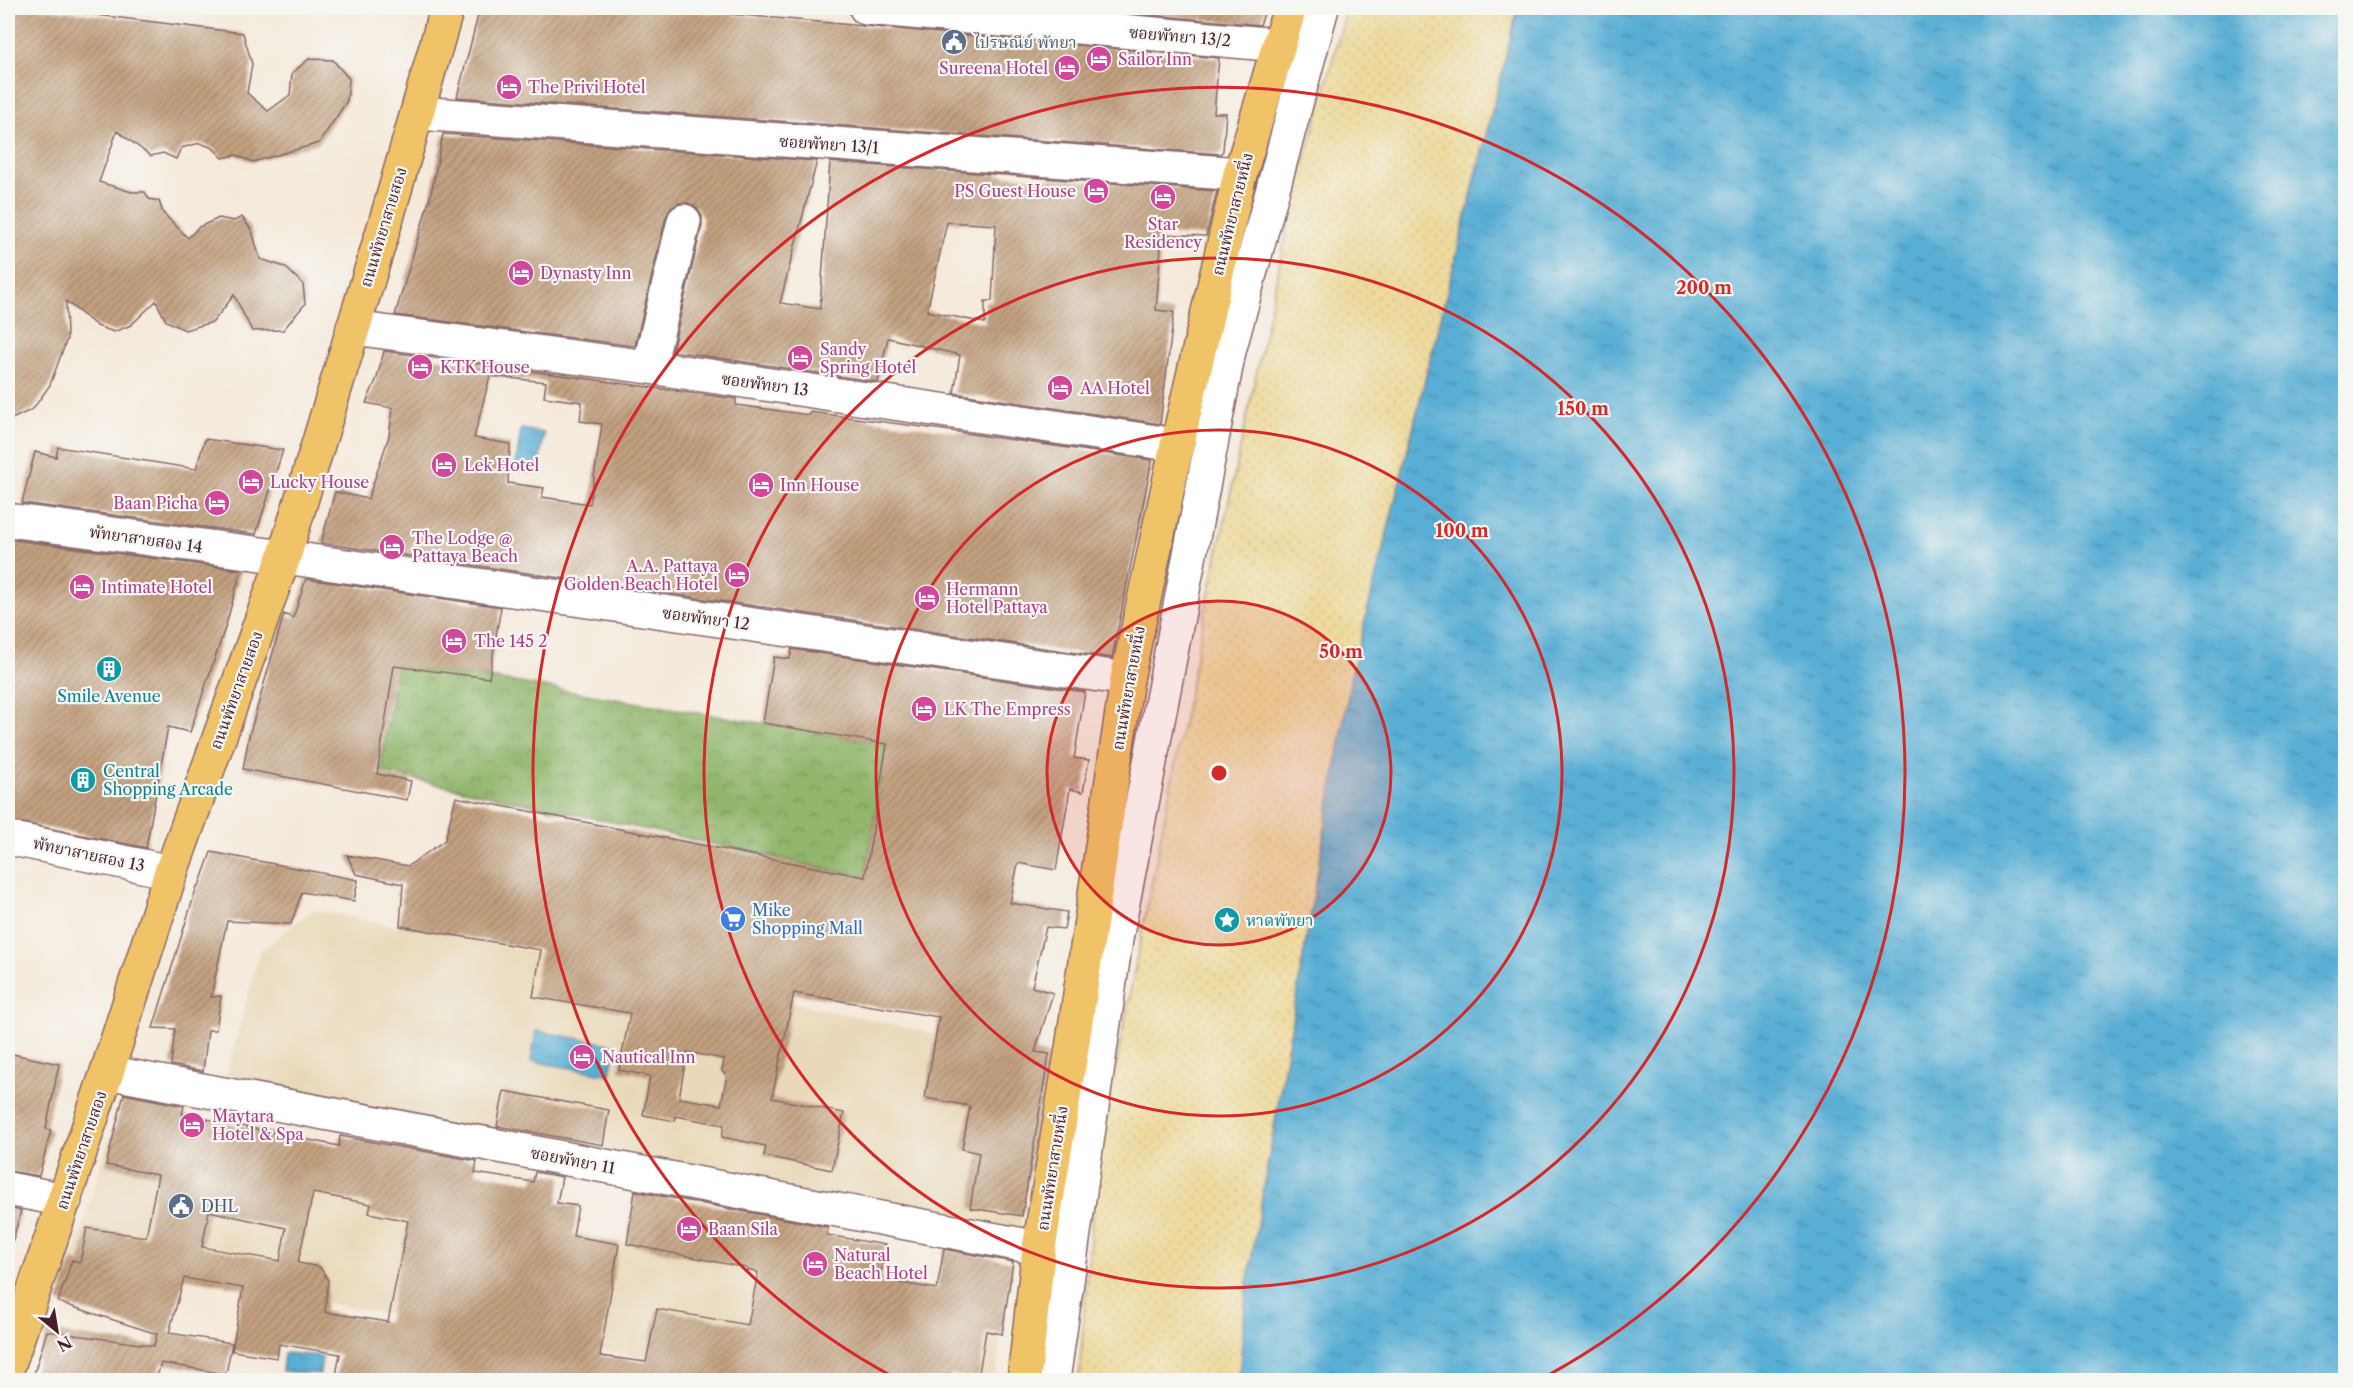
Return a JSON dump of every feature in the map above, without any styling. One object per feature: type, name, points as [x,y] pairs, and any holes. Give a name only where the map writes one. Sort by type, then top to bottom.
[{"type":"main road","name":"ถนนพัทยาสายสอง","points":[[8,1367],[14,1327],[64,1200],[171,872],[284,557],[418,113],[447,8]]},
{"type":"main road","name":"ถนนพัทยาสายหนึ่ง","points":[[1024,1380],[1039,1248],[1072,1048],[1127,679],[1177,445],[1240,174],[1290,8]]},
{"type":"street","name":"ซอยพัทยา 13/2","points":[[866,8],[1279,45]]},
{"type":"street","points":[[1053,1380],[1116,939],[1228,351],[1322,8]]},
{"type":"street","name":"ซอยพัทยา 13/1","points":[[418,113],[1240,174]]},
{"type":"street","points":[[649,367],[684,221]]},
{"type":"street","name":"ซอยพัทยา 13","points":[[353,328],[649,367],[1177,445]]},
{"type":"street","name":"พัทยาสายสอง 14","points":[[8,520],[284,557]]},
{"type":"street","name":"ซอยพัทยา 12","points":[[284,557],[1127,679]]},
{"type":"street","name":"พัทยาสายสอง 13","points":[[8,838],[171,872]]},
{"type":"street","name":"ซอยพัทยา 11","points":[[107,1072],[1039,1248]]},
{"type":"street","points":[[8,1189],[64,1200]]},
{"type":"shaded area","name":"Nautical Inn","points":[[313,910],[714,986],[936,1034],[925,1098],[970,1106],[962,1149],[979,1153],[970,1208],[1022,1216],[1018,1239],[225,1080],[260,951]]},
{"type":"shaded area","points":[[110,1136],[742,1267],[747,1270],[1004,1313],[995,1380],[778,1380],[72,1260]]},
{"type":"green space","points":[[396,666],[489,678],[887,744],[865,877],[380,772]]},
{"type":"sand","name":"หาดพัทยา","points":[[1347,8],[1518,8],[1352,673],[1247,1285],[1239,1380],[1079,1380],[1096,1166],[1205,612],[1292,207]]},
{"type":"water","points":[[1518,8],[2345,8],[2345,1380],[1239,1380],[1247,1285],[1352,673]]},
{"type":"water","points":[[521,429],[544,433],[538,473],[515,470]]},
{"type":"water","points":[[536,1031],[615,1045],[610,1075],[531,1061]]},
{"type":"water","points":[[284,1353],[322,1356],[320,1374],[282,1371]]},
{"type":"building","points":[[8,8],[40,8],[243,33],[252,64],[247,93],[268,111],[290,95],[292,73],[309,59],[333,60],[349,79],[347,101],[319,143],[253,162],[236,155],[223,158],[213,148],[200,143],[181,148],[176,159],[163,153],[151,156],[117,131],[99,182],[132,192],[145,192],[149,199],[159,201],[163,213],[188,238],[199,227],[219,218],[234,221],[242,217],[252,231],[260,259],[285,267],[303,284],[305,304],[283,330],[252,331],[234,295],[213,322],[185,330],[166,321],[156,301],[131,325],[114,332],[97,326],[66,301],[67,339],[50,385],[33,409],[8,421]]},
{"type":"building","points":[[480,8],[663,8],[1219,58],[1214,113],[1226,113],[1223,151],[1220,154],[457,97]]},
{"type":"building","points":[[1071,8],[1266,8],[1260,25]]},
{"type":"building","points":[[443,134],[817,161],[780,303],[820,309],[830,162],[1217,191],[1206,236],[1162,234],[1156,310],[1174,312],[1160,424],[954,393],[960,355],[888,338],[878,382],[672,351],[702,225],[702,216],[697,208],[688,203],[679,203],[671,208],[666,217],[635,346],[395,315],[431,194]],"holes":[[[947,222],[996,225],[992,301],[985,301],[985,323],[927,311]]]},
{"type":"building","points":[[384,351],[736,399],[736,405],[809,415],[810,412],[1152,460],[1112,658],[321,543],[335,492],[368,499],[389,436],[393,408],[366,403],[377,378]],"holes":[[[490,376],[546,382],[544,397],[582,402],[580,421],[602,424],[590,504],[542,497],[544,488],[508,483],[510,444],[474,438]]]},
{"type":"building","points":[[205,439],[283,450],[256,534],[22,503],[35,452],[56,457],[58,447],[196,469]]},
{"type":"building","points":[[8,539],[241,570],[226,625],[190,732],[168,727],[146,848],[8,820]]},
{"type":"building","points":[[306,579],[501,607],[489,678],[394,666],[377,774],[411,781],[407,800],[243,769],[249,736],[284,614],[293,618]]},
{"type":"building","points":[[792,649],[1085,692],[1074,758],[1089,760],[1083,792],[1070,789],[1056,870],[1018,863],[1010,903],[1067,912],[1064,929],[1046,927],[1032,987],[1053,993],[1035,1052],[1049,1054],[1022,1216],[970,1208],[979,1153],[962,1149],[970,1106],[925,1098],[939,1017],[794,993],[772,1098],[844,1113],[832,1170],[764,1156],[766,1146],[722,1137],[724,1125],[676,1116],[675,1121],[643,1115],[650,1076],[619,1070],[630,1013],[533,997],[541,950],[400,926],[403,884],[356,874],[347,855],[408,866],[445,840],[456,797],[865,877],[887,744],[763,723],[774,657],[790,659]],"holes":[[[687,1052],[724,1059],[722,1071],[727,1076],[721,1105],[679,1098]]]},
{"type":"building","points":[[211,852],[358,880],[354,901],[302,892],[291,924],[227,921],[211,997],[221,996],[216,1030],[208,1030],[203,1071],[171,1065],[175,1029],[153,1028],[197,886],[199,886]]},
{"type":"building","points":[[8,1053],[59,1064],[46,1129],[51,1130],[39,1176],[8,1171]]},
{"type":"building","points":[[504,1091],[609,1110],[603,1145],[497,1126]]},
{"type":"building","points":[[124,1094],[184,1106],[182,1114],[339,1146],[340,1136],[477,1161],[475,1173],[533,1182],[535,1172],[562,1177],[557,1203],[578,1206],[573,1236],[619,1244],[600,1356],[646,1362],[657,1309],[748,1325],[758,1272],[627,1244],[635,1191],[828,1227],[827,1235],[886,1245],[880,1280],[937,1289],[944,1249],[1013,1262],[1002,1334],[986,1331],[978,1379],[950,1374],[950,1380],[335,1380],[340,1354],[279,1344],[277,1358],[232,1351],[243,1288],[184,1278],[169,1333],[232,1343],[226,1374],[161,1363],[156,1380],[69,1380],[34,1374],[47,1331],[154,1346],[157,1334],[58,1302],[72,1260],[80,1262],[87,1228],[146,1237],[158,1175],[106,1165]],"holes":[[[313,1193],[371,1204],[369,1213],[408,1221],[388,1322],[325,1312],[328,1280],[320,1267],[298,1263]],[[209,1211],[286,1228],[280,1261],[202,1247]]]},
{"type":"building","points":[[8,1208],[21,1211],[13,1240],[8,1239]]},
{"type":"place","name":"ไปรษณีย์ พัทยา","points":[[954,42]]},
{"type":"place","name":"Sailor Inn","points":[[1099,59]]},
{"type":"place","name":"Sureena Hotel","points":[[1067,68]]},
{"type":"place","name":"The Privi Hotel","points":[[509,87]]},
{"type":"place","name":"PS Guest House","points":[[1096,191]]},
{"type":"place","name":"Star Residency","points":[[1163,197]]},
{"type":"place","name":"Dynasty Inn","points":[[521,273]]},
{"type":"place","name":"Sandy Spring Hotel","points":[[800,358]]},
{"type":"place","name":"KTK House","points":[[420,367]]},
{"type":"place","name":"AA Hotel","points":[[1060,388]]},
{"type":"place","name":"Lek Hotel","points":[[444,465]]},
{"type":"place","name":"Lucky House","points":[[251,482]]},
{"type":"place","name":"Inn House","points":[[761,485]]},
{"type":"place","name":"Baan Picha","points":[[217,503]]},
{"type":"place","name":"The Lodge @ Pattaya Beach","points":[[392,547]]},
{"type":"place","name":"A.A. Pattaya Golden Beach Hotel","points":[[737,575]]},
{"type":"place","name":"Intimate Hotel","points":[[82,587]]},
{"type":"place","name":"Hermann Hotel Pattaya","points":[[927,598]]},
{"type":"place","name":"The 145 2","points":[[454,641]]},
{"type":"place","name":"Smile Avenue","points":[[109,669]]},
{"type":"place","name":"LK The Empress","points":[[924,709]]},
{"type":"place","name":"Central Shopping Arcade","points":[[83,780]]},
{"type":"place","name":"Mike Shopping Mall","points":[[733,919]]},
{"type":"place","name":"หาดพัทยา","points":[[1227,920]]},
{"type":"place","name":"Nautical Inn","points":[[582,1057]]},
{"type":"place","name":"Maytara Hotel & Spa","points":[[192,1125]]},
{"type":"place","name":"DHL","points":[[181,1206]]},
{"type":"place","name":"Baan Sila","points":[[689,1229]]},
{"type":"place","name":"Natural Beach Hotel","points":[[815,1264]]}]
